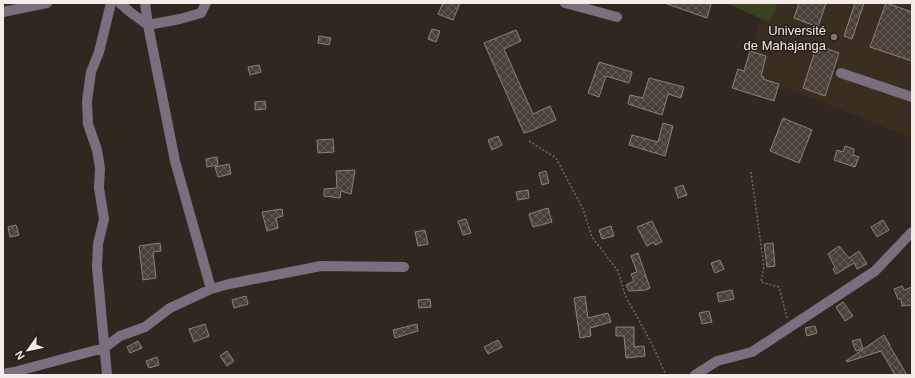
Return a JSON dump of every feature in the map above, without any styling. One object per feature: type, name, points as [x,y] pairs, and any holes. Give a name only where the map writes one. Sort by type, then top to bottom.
[{"type":"street","points":[[3,12],[47,3]]},
{"type":"street","points":[[106,375],[97,267],[98,244],[104,219],[99,188],[100,168],[98,150],[88,124],[87,101],[91,72],[99,52],[111,3]]},
{"type":"street","points":[[120,3],[148,24],[180,20],[201,13],[206,3]]},
{"type":"street","points":[[145,3],[175,161],[211,289]]},
{"type":"street","points":[[565,3],[617,17]]},
{"type":"street","points":[[842,73],[912,98]]},
{"type":"street","points":[[696,375],[717,361],[752,352],[789,328],[875,271],[912,232]]},
{"type":"street","points":[[3,374],[104,348],[120,336],[145,327],[170,308],[211,289],[229,284],[321,266],[404,267]]},
{"type":"path","points":[[529,141],[556,158],[583,209],[592,237],[618,271],[625,295],[652,344],[666,375]]},
{"type":"path","points":[[751,172],[764,267],[761,282],[779,287],[789,328]]},
{"type":"shaded area","name":"Université de Mahajanga","points":[[767,3],[912,3],[912,138],[744,71]]},
{"type":"green space","points":[[726,3],[778,3],[769,22]]},
{"type":"building","points":[[443,3],[460,3],[453,20],[438,14]]},
{"type":"building","points":[[799,3],[826,3],[818,27],[794,18]]},
{"type":"building","points":[[855,3],[864,3],[852,39],[844,36]]},
{"type":"building","points":[[886,3],[912,12],[912,61],[870,47]]},
{"type":"building","points":[[667,4],[711,4],[707,18]]},
{"type":"building","points":[[432,29],[440,31],[436,42],[428,39]]},
{"type":"building","points":[[516,30],[521,41],[504,49],[533,114],[550,106],[556,120],[524,133],[484,43]]},
{"type":"building","points":[[319,36],[331,38],[329,45],[318,43]]},
{"type":"building","points":[[817,45],[839,53],[825,96],[803,88]]},
{"type":"building","points":[[750,51],[766,56],[761,76],[764,77],[763,79],[779,84],[774,101],[732,88],[738,69],[744,71]]},
{"type":"building","points":[[599,62],[632,72],[629,83],[606,76],[599,97],[588,93]]},
{"type":"building","points":[[259,65],[261,72],[250,75],[248,67]]},
{"type":"building","points":[[649,78],[684,87],[681,98],[668,94],[662,115],[628,104],[630,95],[643,98]]},
{"type":"building","points":[[265,101],[266,109],[255,110],[255,102]]},
{"type":"building","points":[[783,118],[812,130],[799,163],[770,151]]},
{"type":"building","points":[[663,123],[673,126],[665,156],[629,145],[632,135],[658,142]]},
{"type":"building","points":[[498,136],[502,145],[492,150],[488,140]]},
{"type":"building","points":[[333,139],[334,152],[318,153],[317,140]]},
{"type":"building","points":[[845,146],[854,149],[853,155],[859,157],[855,167],[834,160],[837,150],[843,152]]},
{"type":"building","points":[[217,157],[218,165],[207,167],[206,159]]},
{"type":"building","points":[[229,164],[231,174],[218,177],[215,167]]},
{"type":"building","points":[[355,170],[351,194],[341,191],[340,198],[324,196],[324,189],[337,188],[336,171]]},
{"type":"building","points":[[546,171],[549,183],[542,185],[539,173]]},
{"type":"building","points":[[683,185],[687,195],[678,198],[675,188]]},
{"type":"building","points":[[528,190],[529,198],[518,200],[516,192]]},
{"type":"building","points":[[548,208],[552,222],[533,227],[529,214]]},
{"type":"building","points":[[282,209],[283,216],[276,218],[278,228],[267,231],[262,212]]},
{"type":"building","points":[[466,219],[471,233],[463,235],[458,221]]},
{"type":"building","points":[[883,220],[889,230],[877,237],[871,227]]},
{"type":"building","points":[[652,221],[662,242],[655,245],[654,242],[647,246],[637,227]]},
{"type":"building","points":[[16,225],[19,235],[10,237],[8,227]]},
{"type":"building","points":[[611,226],[614,236],[602,239],[599,230]]},
{"type":"building","points":[[425,230],[428,244],[418,246],[415,232]]},
{"type":"building","points":[[160,243],[161,251],[153,252],[156,278],[143,280],[139,246]]},
{"type":"building","points":[[773,243],[775,266],[767,267],[764,244]]},
{"type":"building","points":[[839,246],[849,258],[859,251],[867,264],[857,269],[854,263],[836,274],[833,269],[835,267],[828,254]]},
{"type":"building","points":[[638,253],[650,288],[646,290],[629,291],[626,285],[634,281],[631,274],[637,272],[631,256]]},
{"type":"building","points":[[720,260],[724,269],[715,273],[711,263]]},
{"type":"building","points":[[902,286],[904,290],[912,287],[912,305],[902,306],[901,299],[898,299],[894,289]]},
{"type":"building","points":[[732,290],[734,299],[719,302],[717,293]]},
{"type":"building","points":[[246,296],[248,304],[234,308],[232,300]]},
{"type":"building","points":[[585,296],[588,318],[608,313],[611,322],[590,328],[591,336],[580,338],[574,298]]},
{"type":"building","points":[[430,299],[431,307],[419,308],[418,300]]},
{"type":"building","points":[[843,302],[853,316],[845,321],[836,307]]},
{"type":"building","points":[[709,311],[712,322],[702,324],[699,313]]},
{"type":"building","points":[[205,324],[209,336],[194,342],[189,329]]},
{"type":"building","points":[[417,324],[418,331],[395,338],[393,330]]},
{"type":"building","points":[[815,326],[817,333],[807,336],[805,328]]},
{"type":"building","points":[[616,327],[634,327],[634,347],[644,346],[645,356],[626,358],[624,336],[616,336]]},
{"type":"building","points":[[884,335],[907,375],[895,375],[881,351],[847,362],[846,361]]},
{"type":"building","points":[[860,339],[863,349],[856,351],[852,341]]},
{"type":"building","points":[[498,340],[502,347],[488,354],[484,347]]},
{"type":"building","points":[[138,341],[142,348],[130,353],[127,347]]},
{"type":"building","points":[[227,351],[234,361],[227,366],[220,356]]},
{"type":"building","points":[[157,357],[159,365],[149,368],[146,361]]},
{"type":"place","name":"Université de Mahajanga","points":[[834,37]]}]
